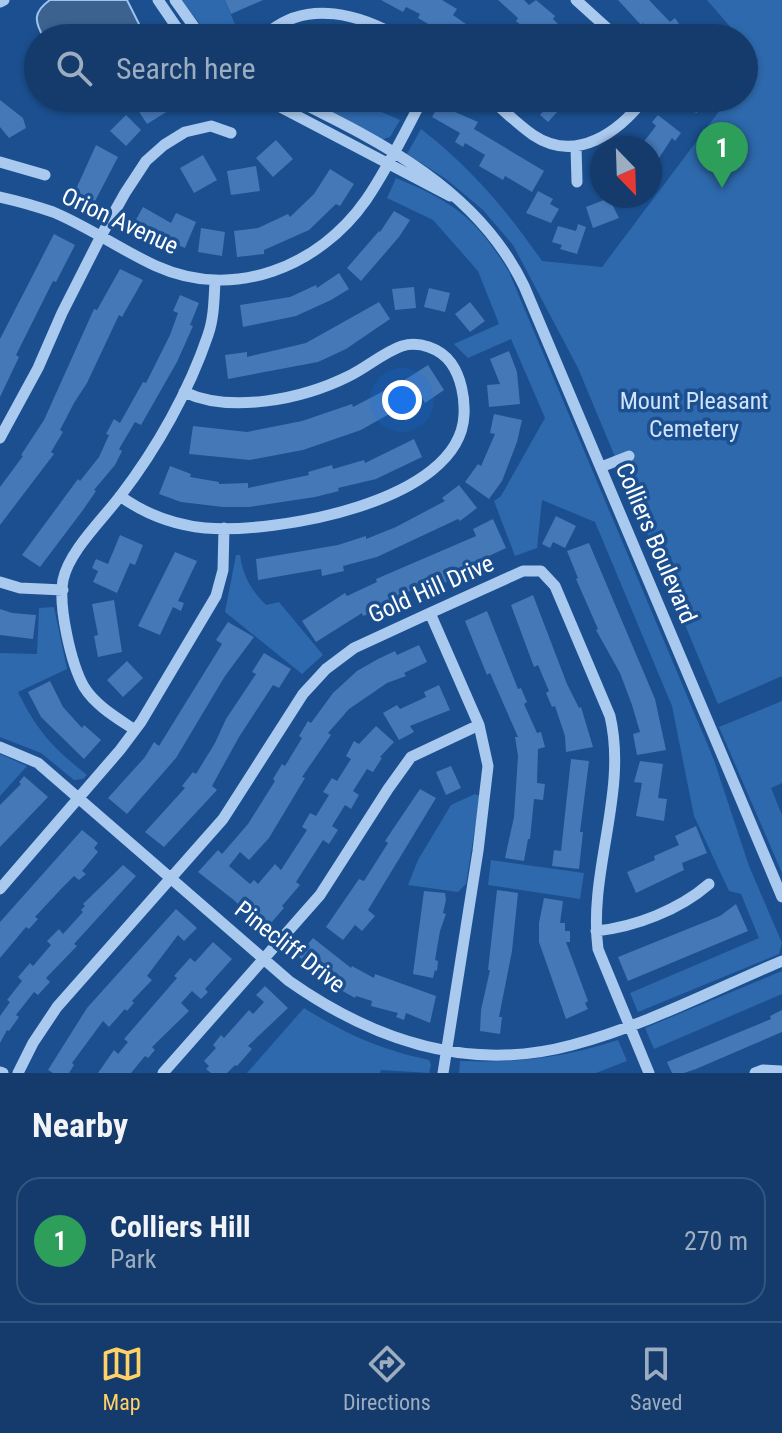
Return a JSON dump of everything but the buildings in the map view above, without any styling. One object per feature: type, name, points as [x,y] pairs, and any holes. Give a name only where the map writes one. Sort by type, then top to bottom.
[{"type":"street","points":[[158,0],[174,24]]},
{"type":"street","points":[[175,0],[192,24]]},
{"type":"street","points":[[576,0],[603,24]]},
{"type":"street","points":[[276,24],[282,18],[306,8],[338,9],[375,24]]},
{"type":"street","name":"Colliers Boulevard","points":[[289,112],[449,195],[475,214]]},
{"type":"street","name":"Colliers Boulevard","points":[[318,112],[393,152],[452,191],[495,237],[515,268],[782,897]]},
{"type":"street","name":"Orion Avenue","points":[[0,197],[51,212],[158,267],[191,278],[215,281],[250,279],[286,267],[314,252],[342,229],[366,199],[415,112]]},
{"type":"street","points":[[506,112],[543,141],[576,147],[613,133],[634,112]]},
{"type":"street","points":[[0,438],[38,368],[101,236],[146,161],[185,132],[211,126],[231,133]]},
{"type":"street","points":[[576,147],[577,182]]},
{"type":"street","points":[[0,162],[45,175]]},
{"type":"street","points":[[135,730],[102,707],[84,687],[73,658],[63,582],[70,562],[120,496],[184,392],[209,334],[215,281]]},
{"type":"street","points":[[120,496],[147,513],[204,528],[283,524],[332,514],[395,492],[421,479],[446,460],[460,436],[464,407],[459,378],[450,361],[435,349],[417,344],[400,347],[346,378],[291,396],[225,403],[205,401],[184,392]]},
{"type":"street","points":[[601,467],[629,456]]},
{"type":"street","points":[[0,889],[135,730],[216,596],[223,570],[224,528]]},
{"type":"street","name":"Gold Hill Drive","points":[[18,1073],[57,1007],[223,819],[303,694],[326,669],[354,648],[523,571],[541,571],[555,586],[610,716],[616,739],[617,762],[599,874],[596,931],[598,949],[649,1073]]},
{"type":"street","points":[[0,582],[20,588],[63,590]]},
{"type":"street","points":[[430,613],[479,725],[488,766],[478,851],[443,1073]]},
{"type":"street","points":[[163,1073],[320,895],[411,757],[479,725]]},
{"type":"street","name":"Pinecliff Drive","points":[[0,747],[38,763],[289,981],[344,1016],[393,1037],[447,1051],[482,1054],[568,1047],[629,1026],[782,961]]},
{"type":"street","points":[[596,931],[632,924],[693,898],[709,884]]},
{"type":"street","points":[[755,1073],[781,1071]]},
{"type":"green space","points":[[181,0],[225,0],[235,24],[200,24]]},
{"type":"green space","name":"Mount Pleasant Cemetery","points":[[707,0],[782,0],[782,676],[718,704],[578,368],[513,245],[483,210],[446,179],[407,154],[421,129],[487,190],[542,261],[602,267],[646,208],[662,208],[662,187],[718,112],[758,112],[758,24],[728,24]]},
{"type":"green space","points":[[329,112],[381,112],[400,120],[390,137],[381,140]]},
{"type":"green space","points":[[396,178],[433,195],[462,214],[486,238],[509,272],[714,760],[749,866],[782,943],[779,954],[638,1012],[630,993],[759,938],[741,894],[729,891],[694,816],[672,706],[595,522],[542,500],[537,548],[515,556],[494,501],[501,496],[545,418],[511,339],[468,358],[454,344],[499,324],[478,271],[433,220],[387,198]]},
{"type":"green space","points":[[236,555],[240,555],[252,588],[266,605],[279,602],[323,655],[302,674],[225,612]]},
{"type":"green space","points":[[54,607],[67,669],[18,692],[47,738],[87,775],[83,779],[74,780],[41,753],[0,737],[0,653],[37,654],[39,608]]},
{"type":"green space","points":[[782,701],[782,783],[771,788],[782,815],[782,873],[719,727]]},
{"type":"green space","points":[[0,754],[27,766],[0,796]]},
{"type":"green space","points":[[475,794],[480,796],[466,884],[458,892],[408,885],[418,860],[451,805]]},
{"type":"green space","points":[[491,860],[584,873],[580,899],[488,885]]},
{"type":"green space","points":[[782,971],[782,994],[654,1049],[645,1028]]},
{"type":"green space","points":[[304,1008],[364,1040],[429,1060],[429,1073],[381,1070],[380,1073],[247,1073]]},
{"type":"green space","points":[[618,1040],[627,1061],[596,1073],[459,1073],[460,1061],[540,1058]]},
{"type":"shaded area","points":[[50,0],[127,0],[139,24],[38,24],[40,9]]},
{"type":"place","name":"Colliers Hill","points":[[722,188]]}]
